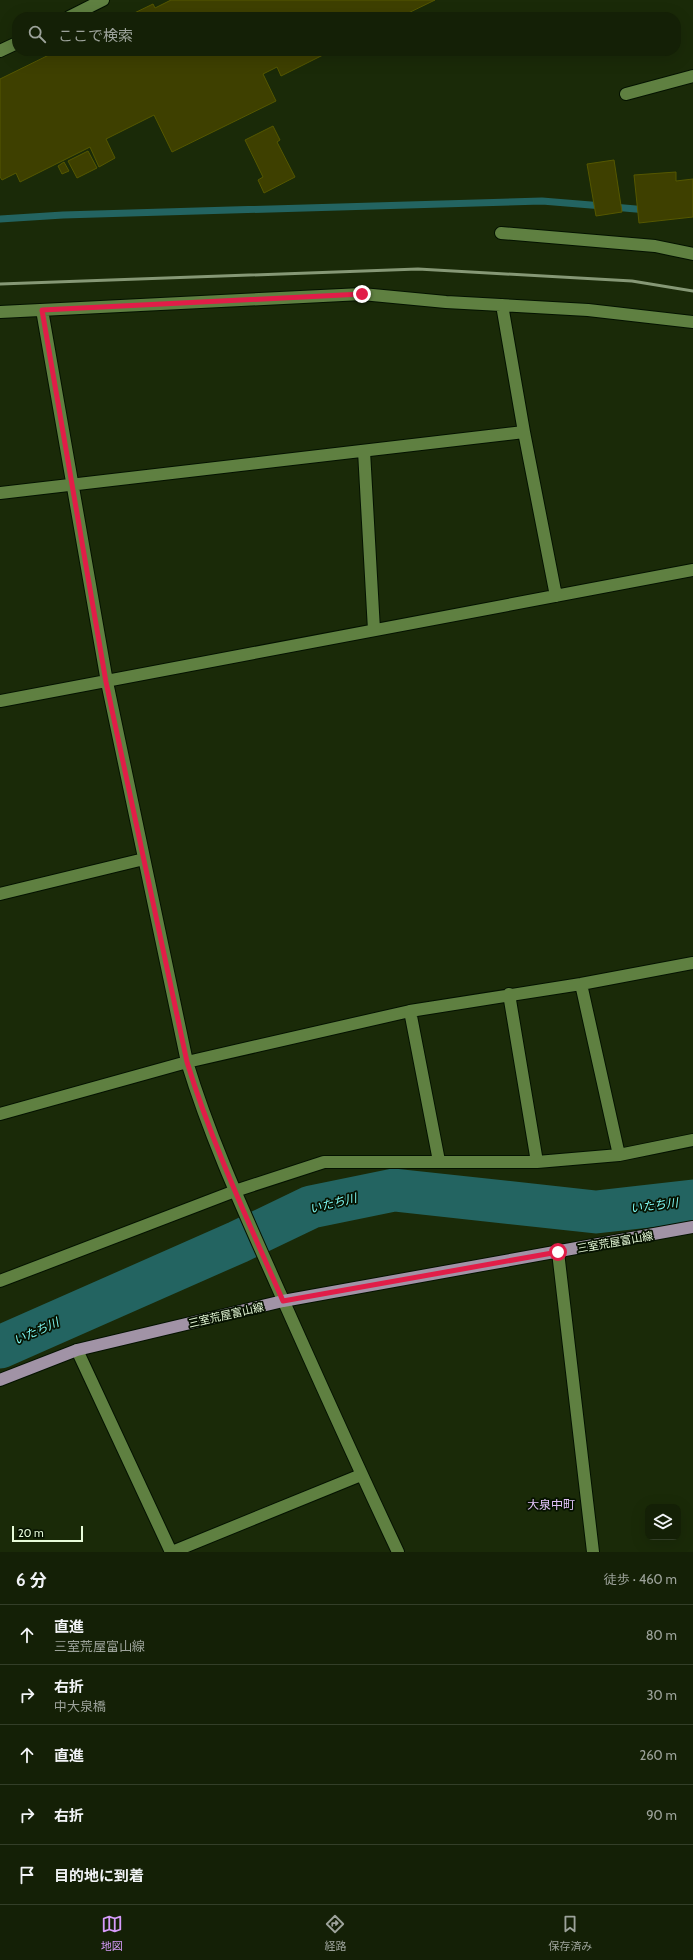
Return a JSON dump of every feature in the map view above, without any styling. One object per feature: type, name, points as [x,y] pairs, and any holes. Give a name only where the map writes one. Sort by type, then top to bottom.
[{"type":"main road","name":"三室荒屋富山線","points":[[0,1380],[76,1350],[283,1301],[693,1228]]},
{"type":"street","points":[[79,12],[103,0]]},
{"type":"street","points":[[0,51],[12,45]]},
{"type":"street","points":[[626,94],[693,76]]},
{"type":"street","points":[[501,233],[655,246],[693,254]]},
{"type":"street","points":[[0,312],[362,294],[588,310],[693,322]]},
{"type":"street","points":[[502,305],[524,432],[556,596]]},
{"type":"street","points":[[42,310],[106,682],[187,1062],[195,1087],[235,1191],[361,1475],[398,1552]]},
{"type":"street","points":[[0,492],[524,432]]},
{"type":"street","points":[[364,451],[374,630]]},
{"type":"street","points":[[0,701],[693,570]]},
{"type":"street","points":[[0,894],[144,859]]},
{"type":"street","points":[[0,1114],[187,1062],[410,1011],[509,994],[582,984],[693,963]]},
{"type":"street","points":[[582,984],[619,1155]]},
{"type":"street","points":[[509,994],[537,1162]]},
{"type":"street","points":[[410,1011],[438,1161]]},
{"type":"street","points":[[0,1281],[235,1191],[324,1162],[537,1162],[619,1155],[693,1140]]},
{"type":"street","points":[[558,1252],[593,1552]]},
{"type":"street","points":[[76,1350],[171,1552],[361,1475]]},
{"type":"building","points":[[171,0],[435,0],[410,12],[136,12],[153,4],[155,8]]},
{"type":"building","points":[[47,56],[321,56],[281,76],[277,67],[263,74],[276,101],[172,152],[154,115],[106,139],[115,158],[99,167],[90,147],[20,182],[16,173],[2,180],[0,177],[0,79]]},
{"type":"building","points":[[273,126],[280,140],[277,142],[295,177],[264,193],[258,180],[263,177],[245,140]]},
{"type":"building","points":[[88,151],[97,168],[77,178],[68,161]]},
{"type":"building","points":[[614,160],[622,212],[596,216],[587,164]]},
{"type":"building","points":[[64,162],[69,171],[62,174],[58,166]]},
{"type":"building","points":[[676,172],[676,181],[693,179],[693,217],[639,223],[634,175]]},
{"type":"waterway","points":[[0,219],[63,215],[542,201],[603,206]]},
{"type":"waterway","points":[[613,207],[647,210]]},
{"type":"waterway","name":"いたち川","points":[[0,1347],[238,1242],[311,1207],[394,1190],[596,1212],[693,1201]]},
{"type":"railway","points":[[0,284],[418,269],[632,281],[693,291]]},
{"type":"district","name":"大泉中町","points":[[551,1504]]},
{"type":"route","points":[[362,294],[42,310],[106,682],[187,1062],[195,1087],[235,1191],[283,1301],[558,1252]]}]
